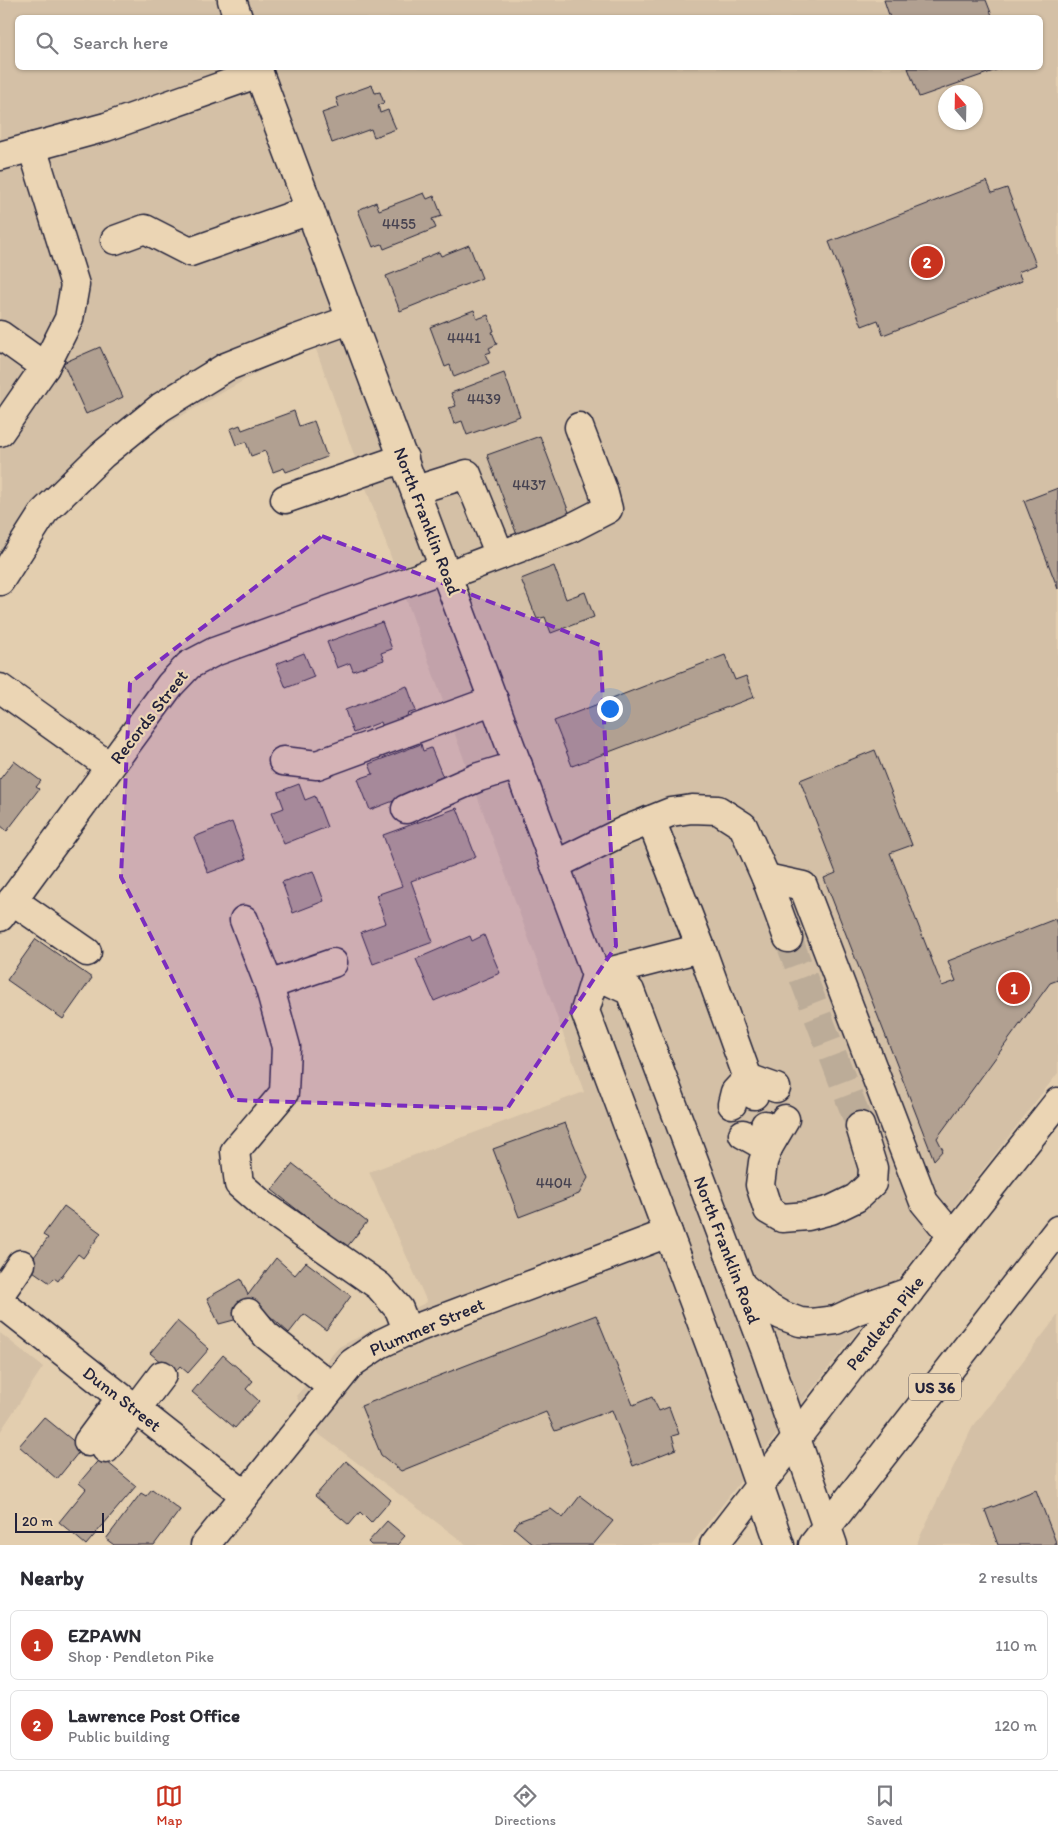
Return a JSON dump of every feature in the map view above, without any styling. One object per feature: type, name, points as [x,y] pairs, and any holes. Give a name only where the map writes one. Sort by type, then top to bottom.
[{"type":"main road","points":[[232,0],[237,15]]},
{"type":"main road","points":[[0,156],[106,127],[258,70]]},
{"type":"main road","name":"North Franklin Road","points":[[258,70],[596,975],[630,991],[741,1285],[796,1438],[824,1539]]},
{"type":"main road","points":[[0,432],[45,367],[68,319],[75,285],[32,147]]},
{"type":"main road","points":[[115,240],[145,229],[190,252],[310,210]]},
{"type":"main road","points":[[0,581],[44,512],[102,455],[161,407],[226,368],[296,338],[352,319]]},
{"type":"main road","points":[[0,336],[45,367]]},
{"type":"main road","name":"Records Street","points":[[6,908],[170,685],[189,665],[214,652],[500,555],[569,529],[608,510],[603,490],[579,428]]},
{"type":"main road","points":[[285,498],[404,458]]},
{"type":"main road","points":[[416,490],[467,474],[500,555]]},
{"type":"main road","points":[[0,688],[109,766]]},
{"type":"main road","points":[[283,760],[317,764],[494,700]]},
{"type":"main road","points":[[406,809],[479,777],[518,765]]},
{"type":"main road","points":[[555,865],[626,830],[671,812],[692,809],[718,810],[743,826],[766,878],[788,938]]},
{"type":"main road","points":[[651,820],[701,948],[752,1091]]},
{"type":"main road","points":[[766,878],[803,886],[924,1202],[952,1236]]},
{"type":"main road","points":[[6,908],[87,952]]},
{"type":"main road","points":[[244,920],[269,985],[286,1048],[284,1093],[235,1151],[239,1184],[263,1205],[379,1286],[398,1309],[408,1332]]},
{"type":"main road","points":[[701,948],[596,975],[585,1011],[712,1350],[780,1545]]},
{"type":"main road","points":[[269,985],[334,963]]},
{"type":"main road","name":"Pendleton Pike","points":[[714,1545],[952,1236],[1058,1102]]},
{"type":"main road","points":[[765,1132],[760,1185],[768,1210],[782,1218],[808,1216],[831,1210],[856,1198],[872,1183],[873,1168],[860,1126]]},
{"type":"main road","name":"US 36","points":[[824,1539],[1058,1230]]},
{"type":"main road","name":"Plummer Street","points":[[205,1545],[332,1387],[361,1355],[380,1344],[408,1332],[668,1233]]},
{"type":"main road","points":[[0,1294],[21,1264]]},
{"type":"main road","points":[[741,1285],[781,1315],[800,1322],[812,1323],[836,1320],[855,1311],[909,1292]]},
{"type":"main road","name":"Dunn Street","points":[[0,1302],[245,1495]]},
{"type":"main road","points":[[248,1313],[266,1336],[332,1387]]},
{"type":"main road","points":[[97,1446],[129,1404],[162,1375]]},
{"type":"highlighted area","points":[[322,536],[600,645],[616,946],[507,1109],[234,1100],[121,877],[130,683]]},
{"type":"shaded area","points":[[0,0],[1058,0],[1058,1073],[691,1545],[467,1545],[316,1432],[296,1396],[339,1347],[427,1302],[369,1172],[584,1092],[313,341],[106,459],[0,571]]},
{"type":"shaded area","points":[[1058,1315],[1058,1545],[916,1545],[972,1428]]},
{"type":"shaded area","points":[[0,1333],[43,1367],[0,1432]]},
{"type":"building","points":[[884,0],[986,0],[992,15],[889,15]]},
{"type":"building","points":[[909,70],[996,70],[953,85],[938,85],[938,90],[919,97]]},
{"type":"building","points":[[372,85],[375,93],[380,92],[384,103],[378,105],[380,113],[388,110],[396,129],[374,137],[371,129],[332,143],[322,113],[339,107],[336,98]]},
{"type":"building","points":[[987,181],[992,193],[1007,188],[1036,265],[1018,272],[1022,281],[883,335],[878,320],[862,326],[829,242]]},
{"type":"building","points":[[424,193],[427,199],[434,196],[442,216],[432,219],[436,228],[384,249],[382,244],[373,247],[358,210],[376,202],[379,210]]},
{"type":"building","points":[[469,245],[482,278],[400,311],[386,276],[421,262],[420,260],[439,252],[441,256]]},
{"type":"building","points":[[474,310],[477,319],[488,315],[497,344],[489,348],[491,352],[485,354],[489,363],[454,377],[450,365],[445,367],[430,327]]},
{"type":"building","points":[[100,347],[123,397],[86,414],[63,363]]},
{"type":"building","points":[[504,373],[520,416],[467,435],[462,421],[454,424],[449,408],[456,406],[451,393]]},
{"type":"building","points":[[294,411],[299,426],[314,421],[327,457],[286,472],[284,468],[273,472],[265,451],[251,456],[246,442],[236,445],[230,429],[240,425],[242,430]]},
{"type":"building","points":[[540,436],[570,515],[517,535],[487,455]]},
{"type":"building","points":[[1058,488],[1058,589],[1024,501]]},
{"type":"building","points":[[554,566],[566,599],[585,592],[594,617],[551,633],[545,617],[537,619],[521,579]]},
{"type":"building","points":[[382,622],[392,649],[381,653],[384,660],[353,671],[350,663],[337,668],[327,642]]},
{"type":"building","points":[[304,653],[314,677],[286,688],[276,664]]},
{"type":"building","points":[[725,655],[735,680],[746,676],[754,697],[572,766],[554,721]]},
{"type":"building","points":[[407,686],[416,711],[407,714],[410,718],[383,727],[381,722],[353,733],[345,710]]},
{"type":"building","points":[[421,744],[423,751],[431,748],[443,777],[434,780],[435,785],[370,810],[358,779],[373,774],[369,764]]},
{"type":"building","points":[[875,750],[912,845],[890,853],[942,986],[956,981],[948,961],[1055,919],[1058,927],[1058,980],[1050,983],[937,1138],[943,1150],[934,1160],[824,878],[836,873],[800,780]]},
{"type":"building","points":[[14,761],[41,781],[36,787],[39,789],[7,831],[0,825],[0,779]]},
{"type":"building","points":[[299,784],[305,800],[315,796],[327,827],[284,844],[271,813],[284,808],[278,792]]},
{"type":"building","points":[[457,808],[476,857],[411,881],[433,942],[373,964],[361,932],[386,923],[376,895],[402,886],[383,835]]},
{"type":"building","points":[[232,822],[246,859],[208,873],[194,837]]},
{"type":"building","points":[[313,871],[324,901],[293,913],[282,882]]},
{"type":"building","points":[[484,935],[500,973],[434,1001],[416,959],[470,936],[472,941]]},
{"type":"building","points":[[36,939],[92,978],[63,1019],[7,980]]},
{"type":"building","points":[[565,1123],[588,1178],[579,1194],[519,1217],[493,1149]]},
{"type":"building","points":[[293,1164],[367,1222],[346,1248],[272,1190]]},
{"type":"building","points":[[64,1206],[101,1233],[83,1258],[78,1254],[58,1281],[54,1278],[50,1283],[30,1269],[31,1261],[48,1238],[43,1235]]},
{"type":"building","points":[[276,1258],[295,1275],[306,1262],[351,1296],[326,1330],[304,1314],[289,1333],[252,1300],[238,1319],[219,1324],[207,1298],[241,1279],[248,1295]]},
{"type":"building","points":[[596,1315],[633,1405],[652,1397],[659,1411],[669,1407],[679,1434],[672,1436],[676,1449],[633,1466],[612,1410],[555,1431],[546,1412],[401,1471],[381,1455],[361,1406]]},
{"type":"building","points":[[177,1321],[209,1349],[188,1373],[180,1366],[174,1373],[150,1353]]},
{"type":"building","points":[[223,1355],[253,1381],[246,1389],[259,1401],[235,1428],[192,1392]]},
{"type":"building","points":[[44,1417],[82,1448],[57,1479],[19,1446]]},
{"type":"building","points":[[101,1457],[136,1486],[86,1545],[59,1522],[86,1489],[79,1483]]},
{"type":"building","points":[[346,1461],[391,1500],[371,1523],[360,1512],[349,1525],[315,1496]]},
{"type":"building","points":[[152,1489],[180,1510],[154,1545],[114,1545],[106,1539],[141,1493],[146,1496]]},
{"type":"building","points":[[1036,1490],[1057,1545],[998,1545],[985,1510]]},
{"type":"building","points":[[580,1496],[613,1521],[593,1545],[534,1545],[514,1528],[519,1521],[551,1509],[563,1518]]},
{"type":"building","points":[[387,1521],[405,1536],[397,1545],[371,1545],[368,1542]]},
{"type":"tunnel","points":[[788,938],[860,1126]]},
{"type":"place","name":"Lawrence Post Office","points":[[927,262]]},
{"type":"place","name":"EZPAWN","points":[[1014,988]]}]
